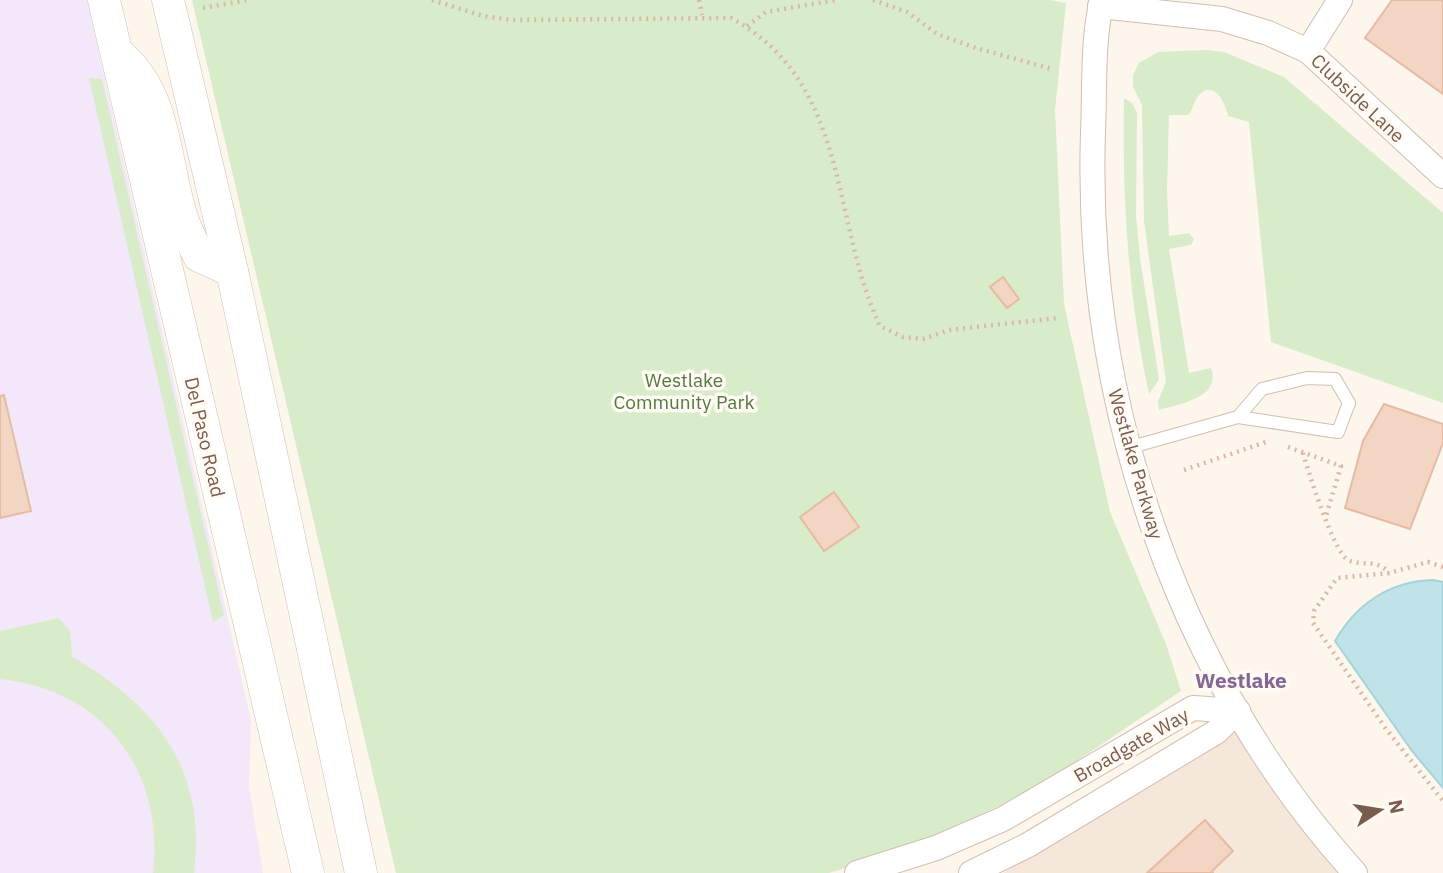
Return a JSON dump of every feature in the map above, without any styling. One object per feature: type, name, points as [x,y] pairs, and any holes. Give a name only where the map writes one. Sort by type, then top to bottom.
[{"type":"street","name":"Del Paso Road","points":[[104,0],[308,873]]},
{"type":"street","points":[[168,0],[232,271],[362,873]]},
{"type":"street","points":[[1308,51],[1340,0]]},
{"type":"street","name":"Clubside Lane","points":[[1101,3],[1222,19],[1268,33],[1308,51],[1443,176]]},
{"type":"street","name":"Westlake Parkway","points":[[1101,3],[1091,184],[1097,277],[1110,369],[1128,448],[1154,530],[1181,599],[1238,711],[1291,793],[1356,873]]},
{"type":"street","points":[[116,51],[138,71],[156,107],[183,221],[199,256],[232,271]]},
{"type":"street","name":"Broadgate Way","points":[[857,873],[936,848],[1003,818],[1193,708],[1238,711]]},
{"type":"street","name":"Broadgate Way","points":[[971,873],[1028,845],[1216,732],[1238,711]]},
{"type":"lane","points":[[1128,448],[1238,417],[1338,432],[1349,403],[1335,379],[1307,378],[1262,389],[1238,417]]},
{"type":"path","points":[[203,8],[247,0]]},
{"type":"path","points":[[432,0],[483,16],[512,20],[702,15],[731,18],[747,26],[756,31],[784,60],[806,89],[827,139],[865,294],[880,327],[903,337],[923,339],[949,330],[1057,318]]},
{"type":"path","points":[[699,0],[702,15]]},
{"type":"path","points":[[747,26],[766,12],[836,0]]},
{"type":"path","points":[[873,0],[907,12],[937,34],[1052,69]]},
{"type":"path","points":[[1184,471],[1269,441]]},
{"type":"path","points":[[1281,445],[1341,466],[1326,516]]},
{"type":"path","points":[[1303,453],[1311,483],[1339,551],[1348,560],[1377,564],[1389,573]]},
{"type":"path","points":[[1443,567],[1428,562],[1389,573],[1337,578],[1314,611],[1312,623],[1386,729],[1443,801]]},
{"type":"shaded area","points":[[0,0],[87,0],[251,720],[249,787],[263,873],[0,873]]},
{"type":"shaded area","points":[[1237,727],[1328,862],[1339,873],[1003,873]]},
{"type":"green space","name":"Westlake Community Park","points":[[192,0],[1050,0],[1066,3],[1055,110],[1064,304],[1110,512],[1166,644],[1181,691],[1032,791],[893,854],[829,873],[396,873]]},
{"type":"green space","points":[[1158,52],[1224,52],[1284,77],[1443,213],[1443,403],[1271,342],[1249,122],[1228,116],[1222,100],[1210,90],[1199,95],[1188,115],[1169,115],[1167,191],[1169,236],[1189,233],[1194,239],[1191,245],[1169,249],[1189,373],[1211,368],[1213,378],[1205,393],[1197,398],[1159,410],[1158,401],[1166,382],[1144,221],[1142,105],[1133,87],[1133,75],[1139,63]]},
{"type":"green space","points":[[89,78],[102,79],[224,615],[213,622]]},
{"type":"green space","points":[[1124,98],[1132,103],[1137,113],[1136,216],[1159,379],[1149,394],[1131,284],[1124,173]]},
{"type":"green space","points":[[59,618],[70,631],[72,657],[129,697],[170,745],[184,772],[192,803],[196,836],[194,873],[153,873],[154,836],[149,801],[137,769],[120,742],[97,718],[69,699],[37,686],[0,679],[0,631]]},
{"type":"water","points":[[1433,580],[1443,582],[1443,788],[1412,751],[1335,641],[1353,616],[1376,597],[1403,585]]},
{"type":"building","points":[[1392,0],[1443,0],[1443,94],[1365,38]]},
{"type":"building","points":[[1003,277],[1019,299],[1007,308],[990,287]]},
{"type":"building","points":[[4,395],[31,511],[0,518],[0,396]]},
{"type":"building","points":[[1384,404],[1443,424],[1443,443],[1410,529],[1345,508],[1363,441]]},
{"type":"building","points":[[834,492],[859,527],[824,551],[800,517]]},
{"type":"building","points":[[1205,820],[1233,851],[1213,873],[1147,873]]},
{"type":"district","name":"Westlake","points":[[1241,680]]}]
